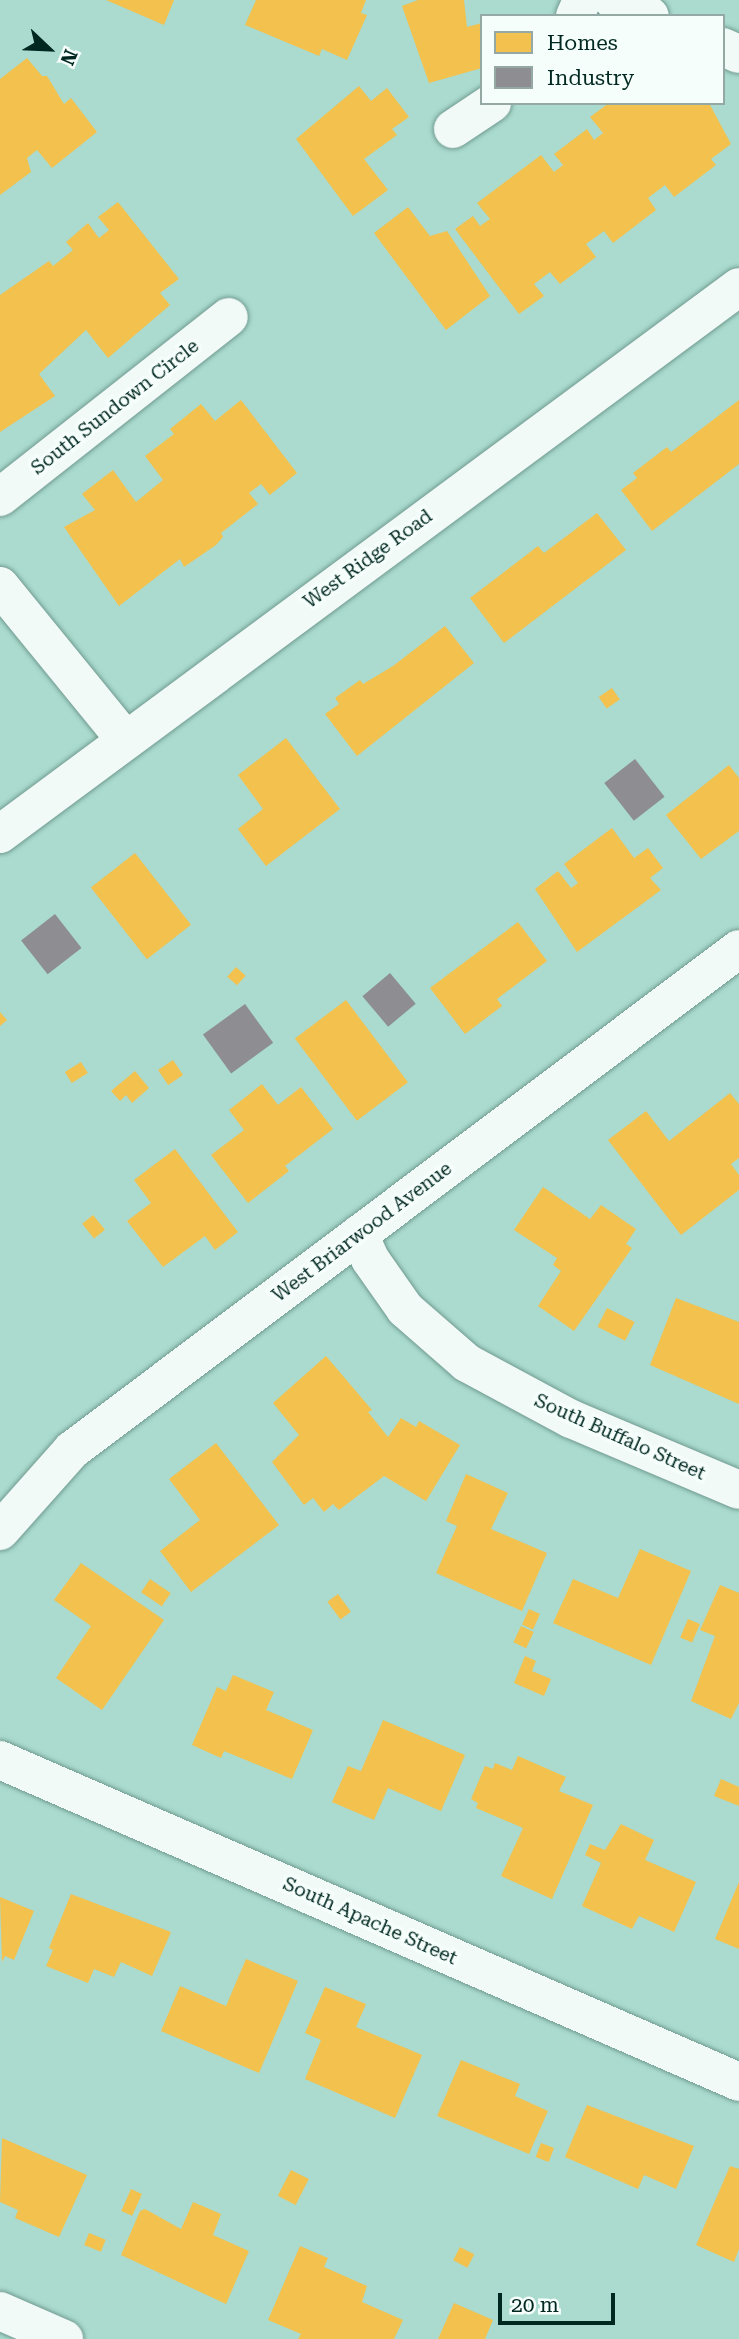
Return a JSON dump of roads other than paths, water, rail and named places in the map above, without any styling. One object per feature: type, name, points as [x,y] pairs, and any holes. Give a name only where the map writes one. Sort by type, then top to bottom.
[{"type":"street","points":[[613,0],[645,14]]},
{"type":"street","points":[[453,129],[489,105]]},
{"type":"street","name":"West Ridge Road","points":[[0,834],[124,738],[739,287]]},
{"type":"street","name":"South Sundown Circle","points":[[0,497],[229,317]]},
{"type":"street","points":[[0,586],[124,738]]},
{"type":"street","name":"West Briarwood Avenue","points":[[0,1531],[72,1450],[739,949]]},
{"type":"street","name":"South Buffalo Street","points":[[359,1234],[370,1259],[405,1309],[467,1363],[571,1419],[739,1490]]},
{"type":"street","name":"South Apache Street","points":[[0,1760],[739,2082]]},
{"type":"street","points":[[0,2311],[64,2339]]}]
